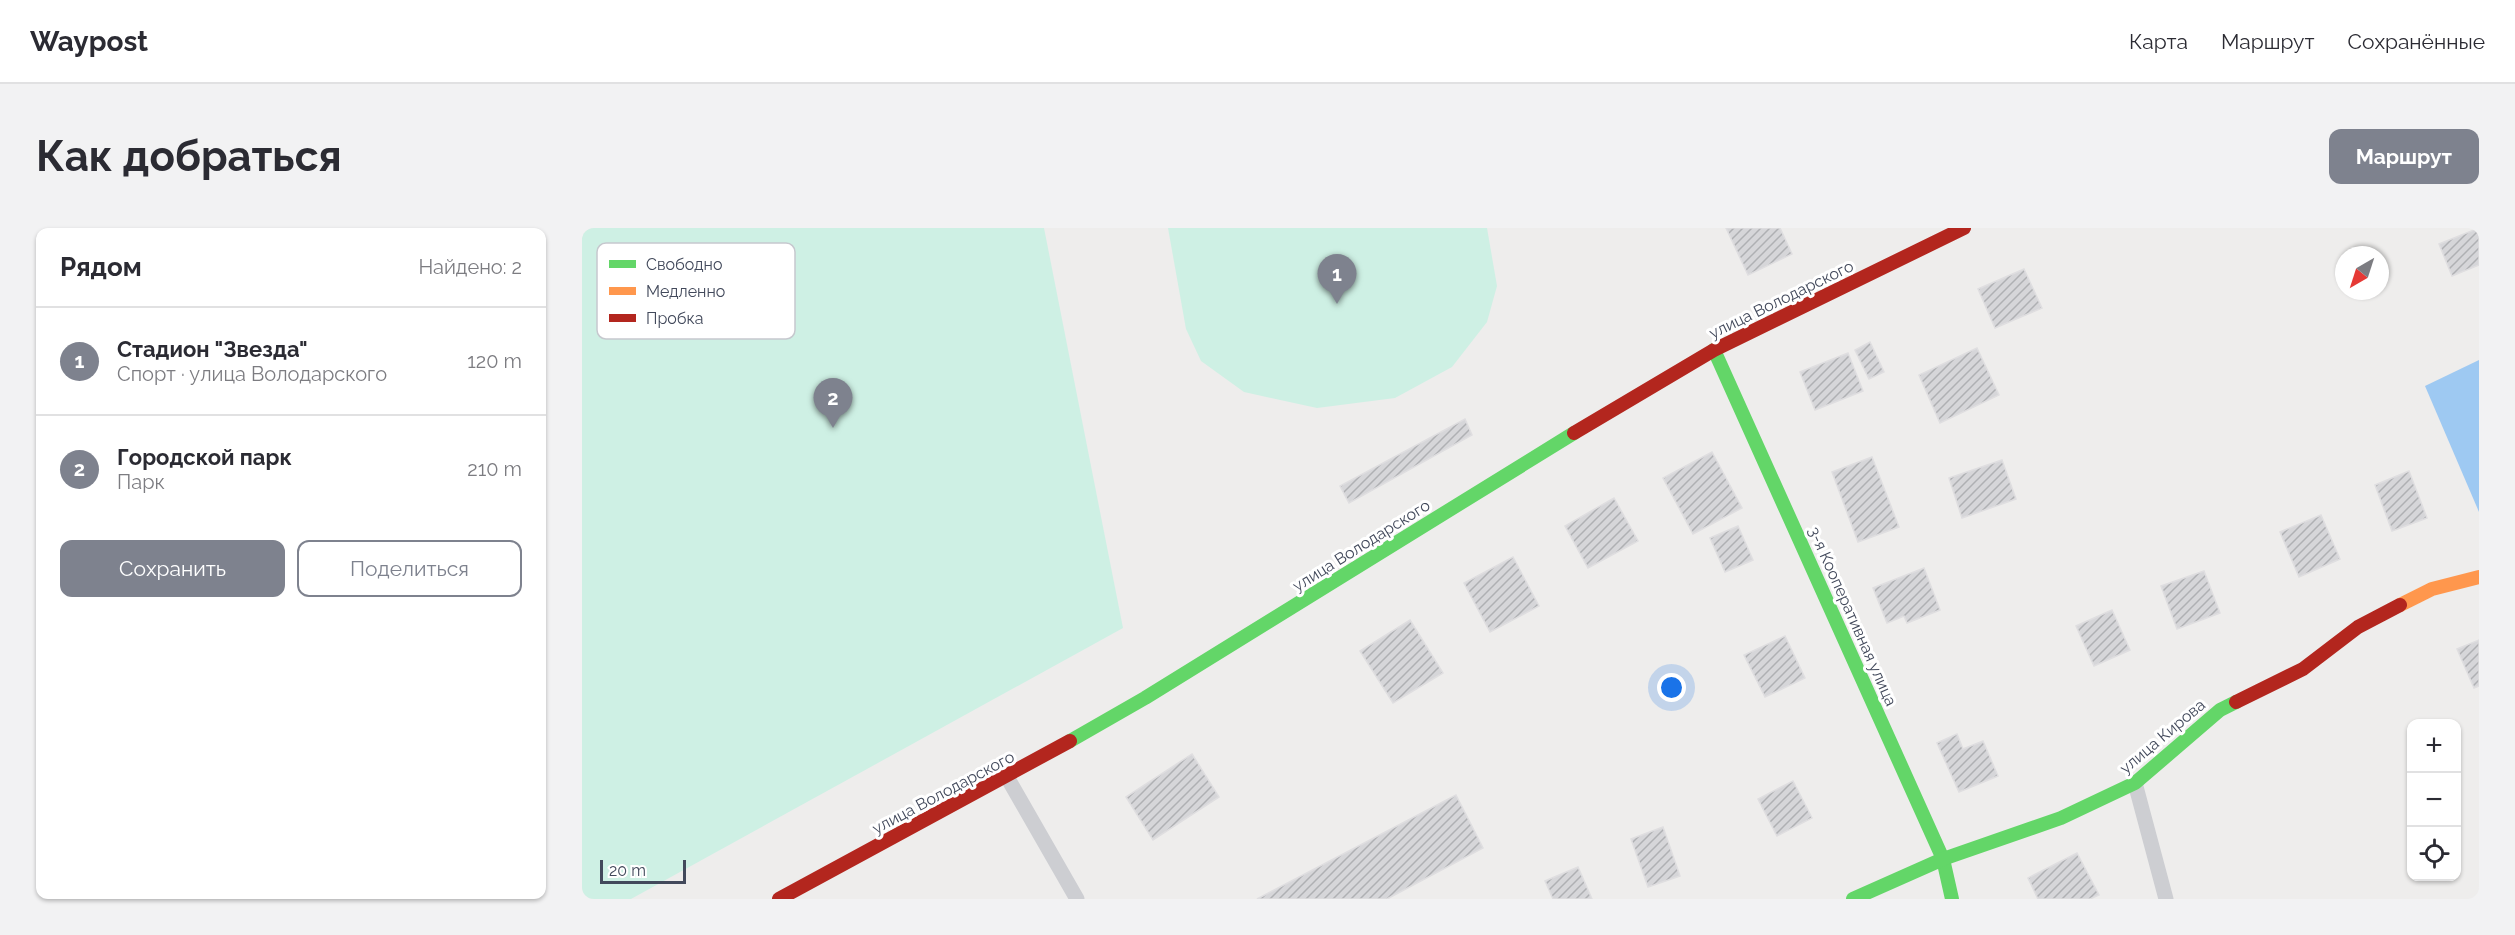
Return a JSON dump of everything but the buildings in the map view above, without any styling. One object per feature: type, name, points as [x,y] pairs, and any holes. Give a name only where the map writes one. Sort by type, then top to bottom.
[{"type":"street","name":"улица Володарского","points":[[779,899],[1007,777],[1145,698],[1713,350],[1964,228]]},
{"type":"street","name":"3-я Кооперативная улица","points":[[1713,350],[1732,386],[1943,859],[1952,899]]},
{"type":"street","name":"улица Кирова","points":[[1853,899],[1943,859],[2061,818],[2135,783],[2220,710],[2303,669],[2358,627],[2432,589],[2479,577]]},
{"type":"lane","points":[[1007,777],[1077,899]]},
{"type":"lane","points":[[2135,783],[2166,899]]},
{"type":"green space","points":[[582,228],[1044,228],[1123,628],[631,899],[582,899]]},
{"type":"green space","points":[[1168,228],[1487,228],[1497,286],[1487,322],[1452,367],[1395,398],[1317,408],[1244,392],[1201,361],[1186,329]]},
{"type":"water","points":[[2479,360],[2479,512],[2425,386]]},
{"type":"traffic: fast","points":[[1714,350],[1943,859],[1952,899]]},
{"type":"traffic: fast","points":[[1070,741],[1145,698],[1574,433]]},
{"type":"traffic: fast","points":[[1853,899],[1943,859],[2061,818],[2135,783],[2220,710],[2236,702]]},
{"type":"traffic: slow","points":[[2400,605],[2432,589],[2479,577]]},
{"type":"traffic: jam","points":[[1574,433],[1714,350],[1964,228]]},
{"type":"traffic: jam","points":[[2236,702],[2303,669],[2358,627],[2400,605]]},
{"type":"traffic: jam","points":[[779,899],[1070,741]]},
{"type":"place","name":"Стадион \"Звезда\"","points":[[1337,304]]},
{"type":"place","name":"Городской парк","points":[[833,428]]}]
